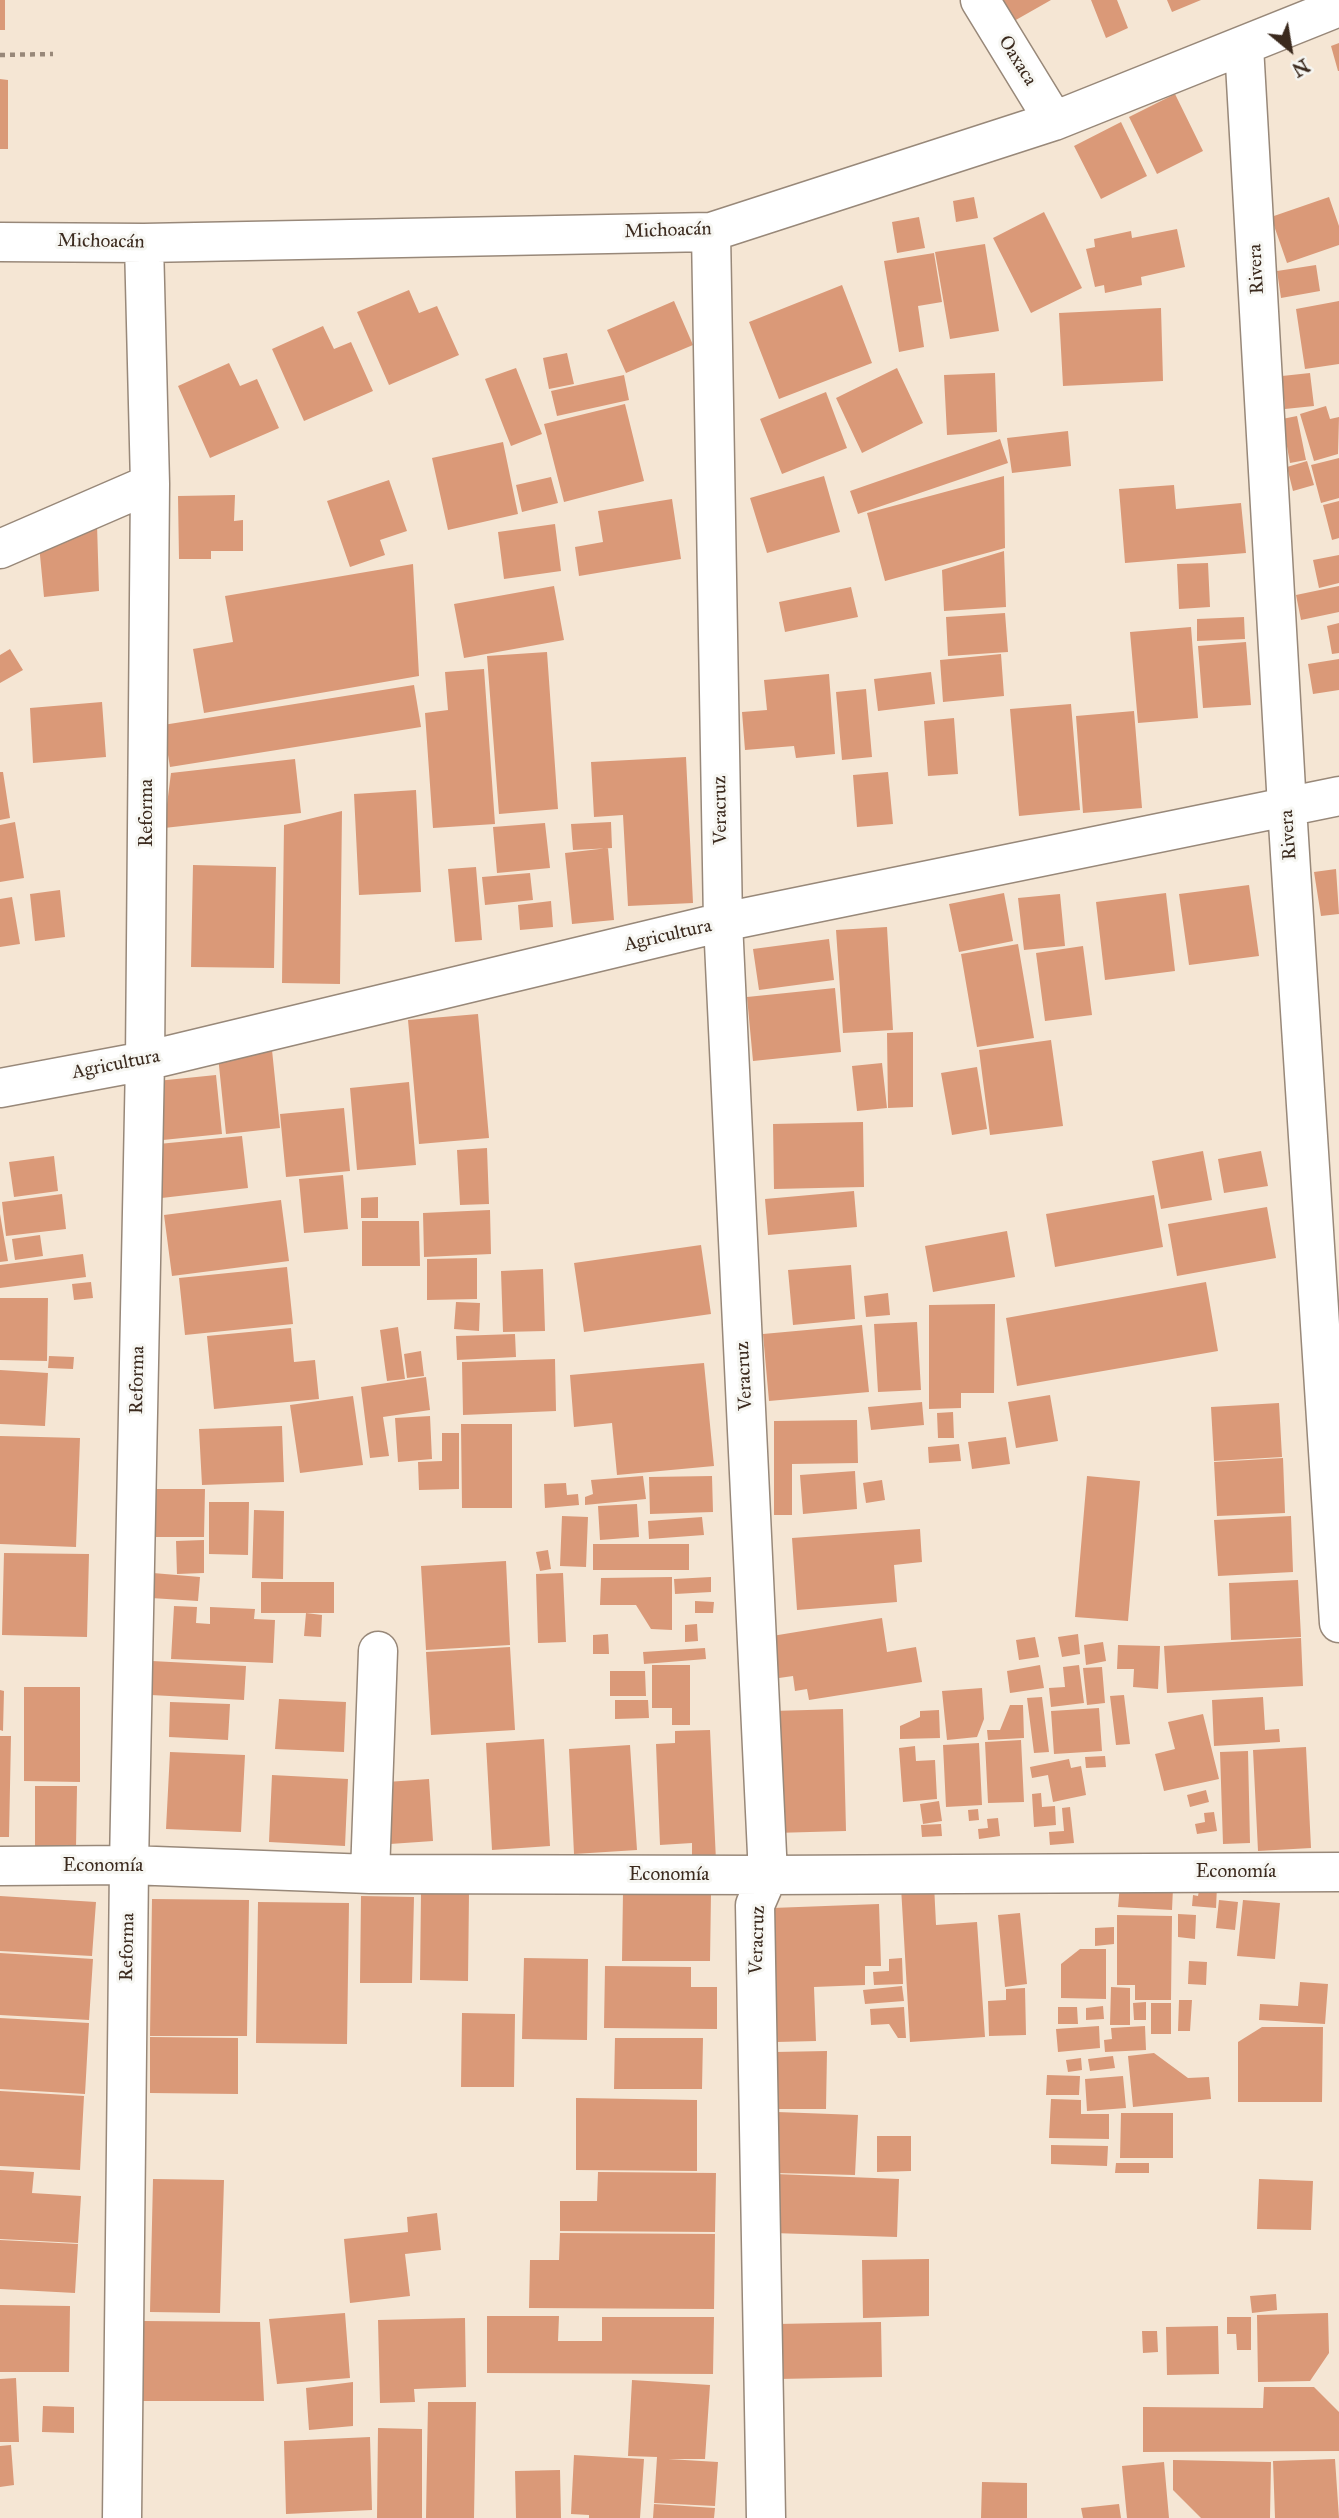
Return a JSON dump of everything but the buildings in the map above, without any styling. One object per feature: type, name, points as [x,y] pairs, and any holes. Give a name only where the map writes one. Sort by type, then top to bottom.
[{"type":"street","name":"Oaxaca","points":[[980,0],[1054,121]]},
{"type":"street","name":"Michoacán","points":[[0,242],[144,243],[711,232],[1054,121],[1339,7]]},
{"type":"street","name":"Rivera","points":[[1244,46],[1287,807],[1339,1623]]},
{"type":"street","name":"Veracruz","points":[[711,232],[723,922],[768,1875],[755,1905],[766,2518]]},
{"type":"street","name":"Reforma","points":[[122,2518],[129,1865],[145,1061],[150,484],[144,243]]},
{"type":"street","points":[[0,549],[150,484]]},
{"type":"street","name":"Agricultura","points":[[0,1088],[145,1061],[723,922],[1339,796]]},
{"type":"street","points":[[370,1874],[377,1651]]},
{"type":"street","name":"Economía","points":[[0,1866],[129,1865],[370,1874],[768,1875],[1339,1871]]},
{"type":"path","points":[[0,55],[53,54]]}]
